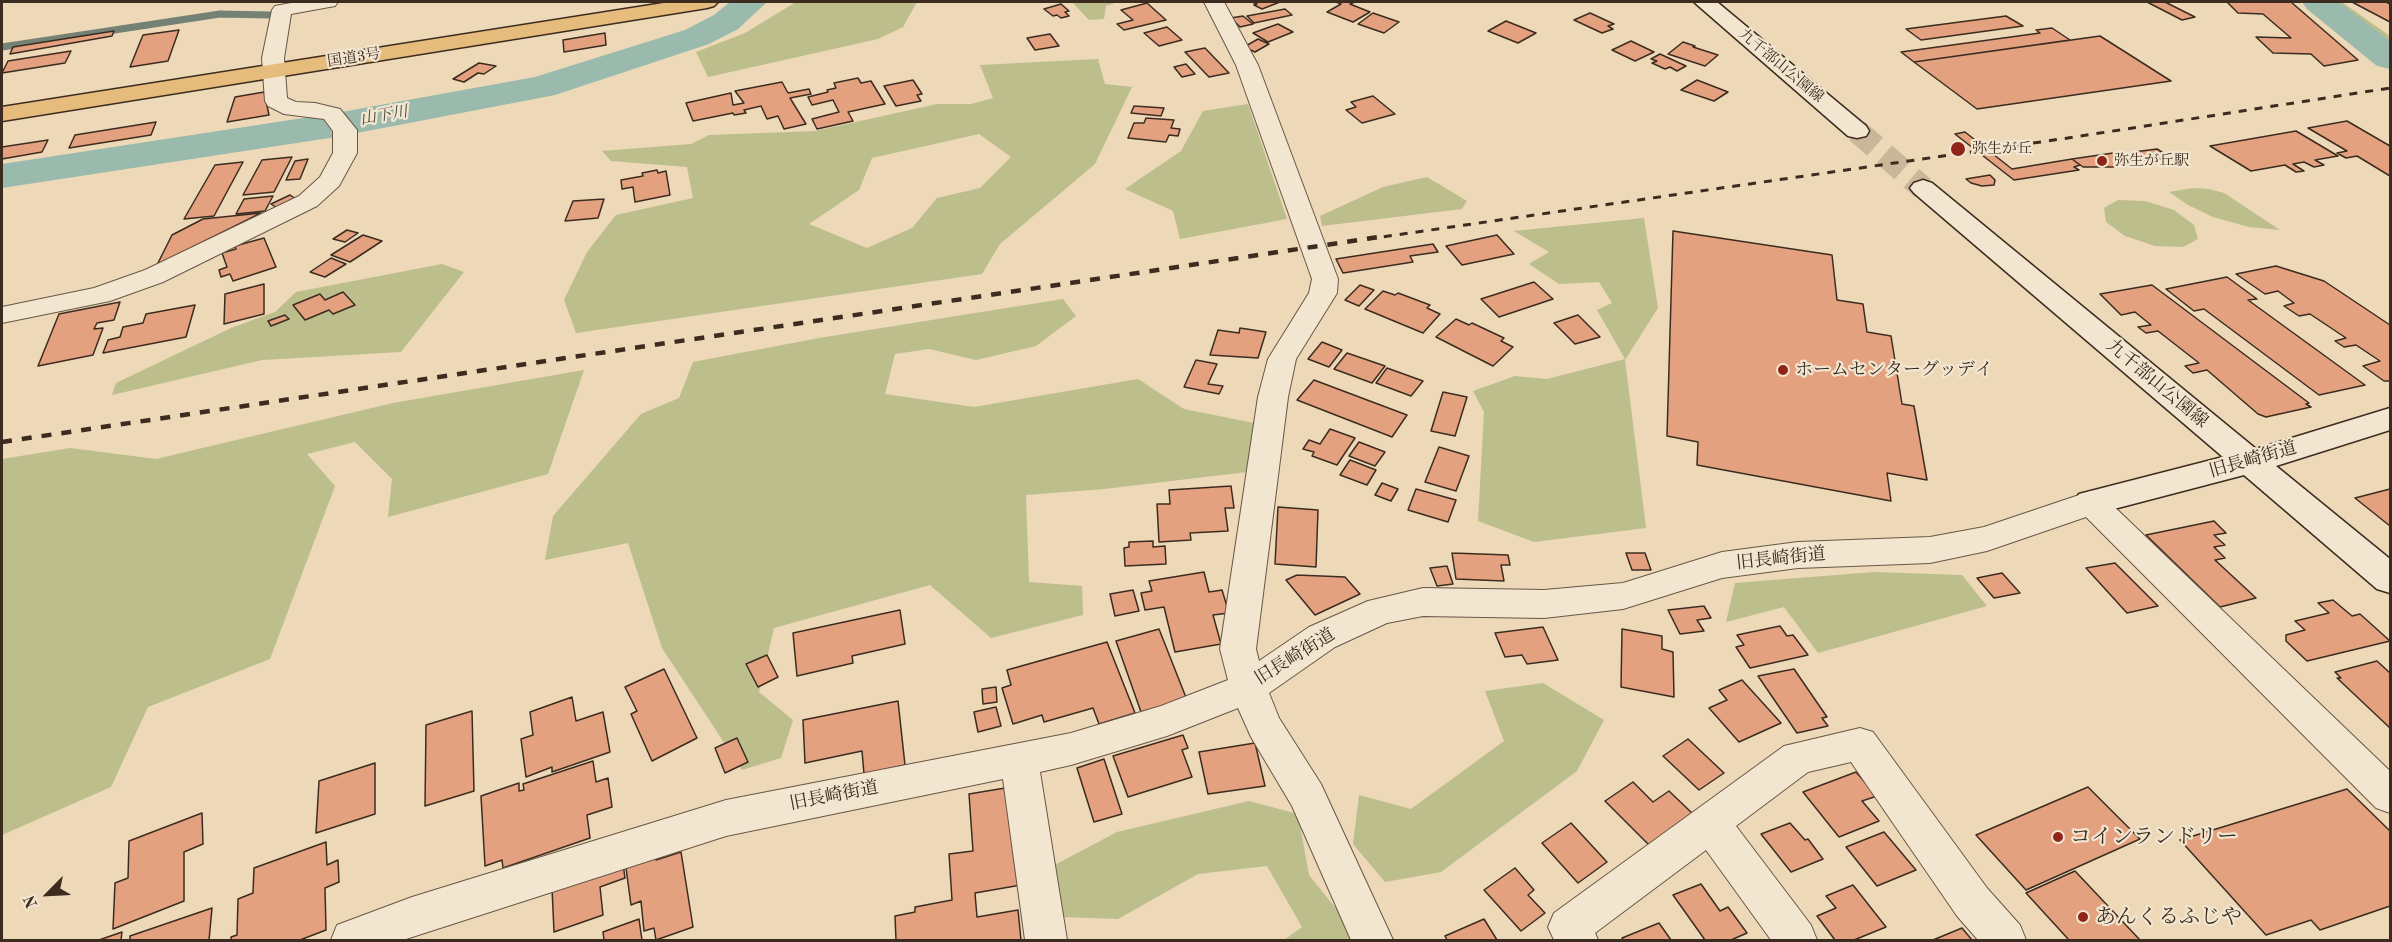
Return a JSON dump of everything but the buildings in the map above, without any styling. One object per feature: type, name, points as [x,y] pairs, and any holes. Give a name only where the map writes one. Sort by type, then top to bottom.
[{"type":"highway","name":"国道3号","points":[[2,114],[273,64],[634,2]]},
{"type":"highway","name":"国道3号","points":[[2,98],[273,64],[707,2]]},
{"type":"main road","name":"九千部山公園線","points":[[1705,2],[1857,131]]},
{"type":"main road","name":"九千部山公園線","points":[[1923,188],[2391,579]]},
{"type":"main road","name":"旧長崎街道","points":[[2091,503],[2250,462],[2391,419]]},
{"type":"street","points":[[2,315],[100,295],[154,276],[308,201],[330,182],[345,153],[338,122],[315,110],[292,109],[276,101],[273,64],[281,14],[328,2]]},
{"type":"street","points":[[1214,2],[1247,65],[1325,279],[1323,293],[1282,359],[1268,418],[1238,649],[1248,688],[1264,726],[1307,796],[1372,940]]},
{"type":"street","points":[[2091,503],[2391,796]]},
{"type":"street","name":"旧長崎街道","points":[[352,940],[412,917],[726,818],[1071,749],[1167,720],[1248,688],[1322,637],[1380,611],[1423,602],[1544,604],[1623,596],[1722,565],[1798,555],[1930,550],[1987,539],[2091,503]]},
{"type":"street","points":[[1578,940],[1569,927],[1798,758],[1860,744],[1972,902],[2005,940]]},
{"type":"street","points":[[1019,759],[1046,940]]},
{"type":"street","points":[[1710,823],[1796,940]]},
{"type":"green space","points":[[796,2],[917,2],[903,27],[878,39],[708,77],[696,52],[745,33]]},
{"type":"green space","points":[[1072,2],[1118,2],[1106,6],[1104,19],[1089,20]]},
{"type":"green space","points":[[2332,2],[2342,2],[2390,36],[2390,48]]},
{"type":"green space","points":[[1098,59],[1105,84],[1132,87],[1095,164],[1000,244],[982,274],[576,333],[564,300],[587,252],[616,215],[693,198],[687,167],[611,161],[602,151],[691,144],[709,135],[815,131],[937,104],[971,104],[993,98],[980,65]],"holes":[[[979,134],[1011,157],[980,188],[937,198],[912,228],[867,248],[809,224],[859,190],[872,158]]]},
{"type":"green space","points":[[1248,104],[1287,219],[1180,239],[1173,211],[1125,189],[1181,151],[1203,111]]},
{"type":"green space","points":[[1427,177],[1467,201],[1462,209],[1322,226],[1320,216],[1383,187]]},
{"type":"green space","points":[[2193,188],[2224,193],[2280,230],[2249,227],[2213,217],[2188,205],[2169,192]]},
{"type":"green space","points":[[2118,200],[2145,201],[2174,210],[2194,225],[2198,239],[2183,247],[2155,246],[2125,236],[2106,222],[2104,208]]},
{"type":"green space","points":[[1644,218],[1658,308],[1625,360],[1646,528],[1534,542],[1478,521],[1484,412],[1473,391],[1515,376],[1547,379],[1625,359],[1597,310],[1612,303],[1599,282],[1559,284],[1529,264],[1549,252],[1514,231]]},
{"type":"green space","points":[[442,264],[464,272],[401,352],[262,360],[112,395],[116,383],[231,328],[275,312],[296,292]]},
{"type":"green space","points":[[1063,299],[1076,316],[1036,346],[976,360],[929,349],[895,354],[885,394],[974,407],[1138,379],[1184,409],[1254,423],[1247,472],[1104,489],[1026,495],[1029,582],[1082,586],[1083,615],[991,638],[930,585],[774,628],[759,692],[793,720],[781,758],[742,770],[662,648],[628,543],[545,560],[553,516],[641,414],[679,398],[693,362],[819,338]]},
{"type":"green space","points":[[584,370],[548,474],[388,517],[392,479],[355,442],[307,454],[335,486],[270,659],[148,707],[111,787],[2,835],[2,459],[70,448],[156,459],[393,403]]},
{"type":"green space","points":[[1874,572],[1962,575],[1987,606],[1818,653],[1784,607],[1726,622],[1735,583]]},
{"type":"green space","points":[[1543,683],[1604,720],[1577,771],[1441,872],[1385,882],[1353,844],[1359,795],[1411,809],[1504,741],[1485,691]]},
{"type":"green space","points":[[1249,801],[1298,814],[1309,875],[1350,926],[1357,940],[1284,940],[1302,927],[1267,866],[1198,874],[1118,919],[1061,917],[1051,867],[1117,832]]},
{"type":"waterway","name":"山下川","points":[[2,176],[336,125],[542,87],[697,37],[726,22],[750,2]]},
{"type":"waterway","points":[[2319,2],[2390,58]]},
{"type":"waterway","points":[[2,47],[220,14],[270,15],[281,13]]},
{"type":"tunnel","points":[[1857,131],[1923,188]]},
{"type":"railway","points":[[1368,239],[2068,138],[2390,88]]},
{"type":"railway","points":[[2,442],[1379,237]]},
{"type":"place","name":"弥生が丘","points":[[1958,149]]},
{"type":"place","name":"弥生が丘駅","points":[[2102,161]]},
{"type":"place","name":"ホームセンターグッデイ","points":[[1783,370]]},
{"type":"place","name":"コインランドリー","points":[[2058,837]]},
{"type":"place","name":"あんくるふじや","points":[[2083,917]]}]
